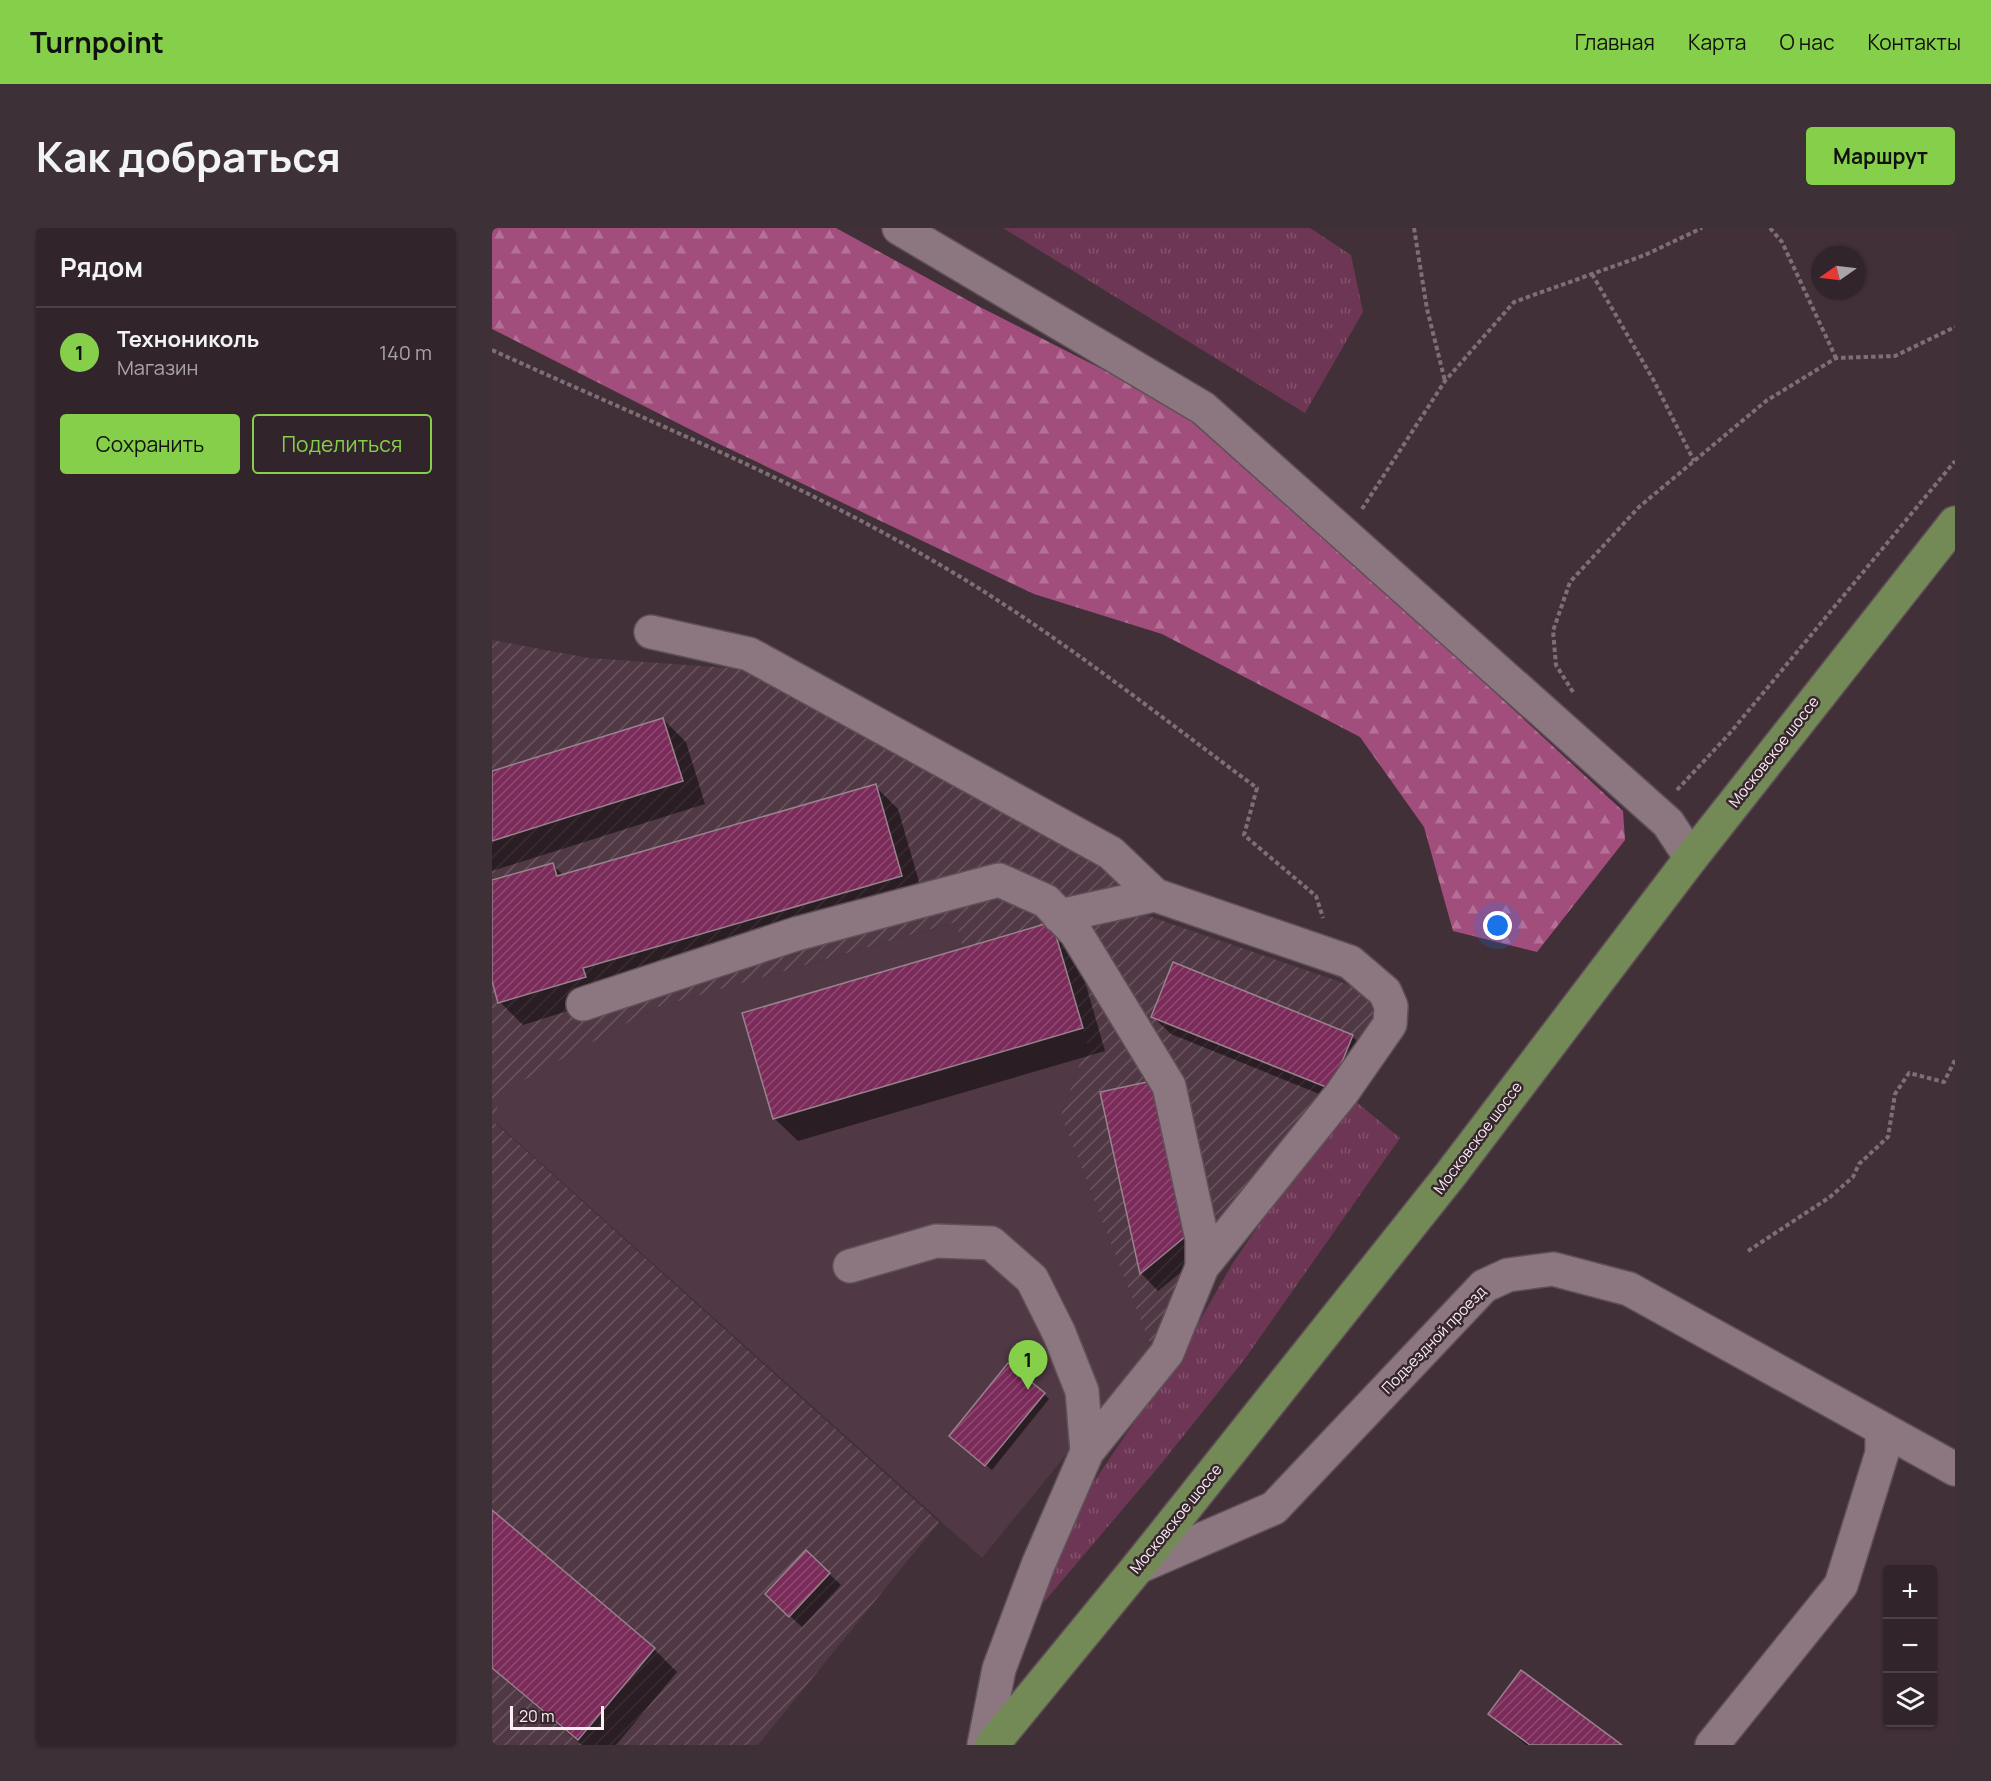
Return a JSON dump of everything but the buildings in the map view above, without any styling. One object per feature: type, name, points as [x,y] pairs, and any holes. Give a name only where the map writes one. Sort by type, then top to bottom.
[{"type":"main road","name":"Московское шоссе","points":[[992,1745],[1138,1567],[1451,1174],[1691,858],[1955,523]]},
{"type":"street","points":[[899,228],[1203,408],[1668,823],[1691,858]]},
{"type":"street","points":[[651,632],[749,654],[1111,853],[1155,895],[1350,962],[1385,992],[1391,1006],[1390,1024],[1342,1093],[1202,1268],[1167,1353],[1087,1452],[1038,1565],[999,1669],[984,1745]]},
{"type":"street","points":[[583,1004],[796,934],[999,880],[1046,901],[1076,933],[1169,1086],[1203,1239],[1202,1268]]},
{"type":"street","points":[[1059,916],[1155,895]]},
{"type":"street","points":[[850,1266],[936,1241],[991,1243],[1032,1279],[1059,1334],[1082,1390],[1087,1452]]},
{"type":"street","name":"Подъездной проезд","points":[[1138,1567],[1274,1508],[1484,1286],[1508,1275],[1553,1269],[1629,1289],[1882,1431],[1955,1469]]},
{"type":"street","points":[[1712,1745],[1841,1585],[1882,1454],[1882,1431]]},
{"type":"path","points":[[1414,228],[1427,309],[1445,381]]},
{"type":"path","points":[[1345,535],[1445,381],[1514,302],[1645,255],[1702,228]]},
{"type":"path","points":[[1770,228],[1782,242],[1836,358]]},
{"type":"path","points":[[1592,274],[1654,381],[1694,461]]},
{"type":"path","points":[[1579,702],[1556,665],[1553,631],[1570,582],[1639,507],[1766,401],[1836,358],[1895,356],[1955,327]]},
{"type":"path","points":[[492,350],[801,491],[942,566],[1064,644],[1257,788],[1244,835],[1316,896],[1323,921]]},
{"type":"path","points":[[1673,792],[1681,788],[1730,734],[1955,461]]},
{"type":"path","points":[[1748,1251],[1830,1197],[1852,1177],[1859,1164],[1888,1137],[1895,1095],[1909,1073],[1944,1082],[1955,1060]]},
{"type":"shaded area","points":[[492,640],[589,658],[744,669],[1108,867],[1140,913],[1375,994],[1383,1017],[1152,1349],[1061,1115],[1087,1044],[1052,922],[963,948],[956,922],[654,1008],[501,1093],[494,1122],[939,1522],[758,1745],[492,1745]]},
{"type":"shaded area","points":[[957,922],[963,947],[1052,922],[1087,1044],[1061,1115],[1152,1349],[982,1558],[494,1121],[501,1093],[654,1008]]},
{"type":"green space","points":[[492,228],[836,228],[980,307],[1198,418],[1623,811],[1625,840],[1537,952],[1453,931],[1424,827],[1360,737],[1162,634],[1034,594],[715,442],[492,329]]},
{"type":"green space","points":[[1003,228],[1310,228],[1351,255],[1363,312],[1305,413]]},
{"type":"green space","points":[[1349,1096],[1400,1138],[1244,1360],[1161,1464],[1044,1602],[1042,1585],[1093,1483],[1181,1353],[1234,1261]]},
{"type":"place","name":"Технониколь","points":[[1028,1390]]}]
